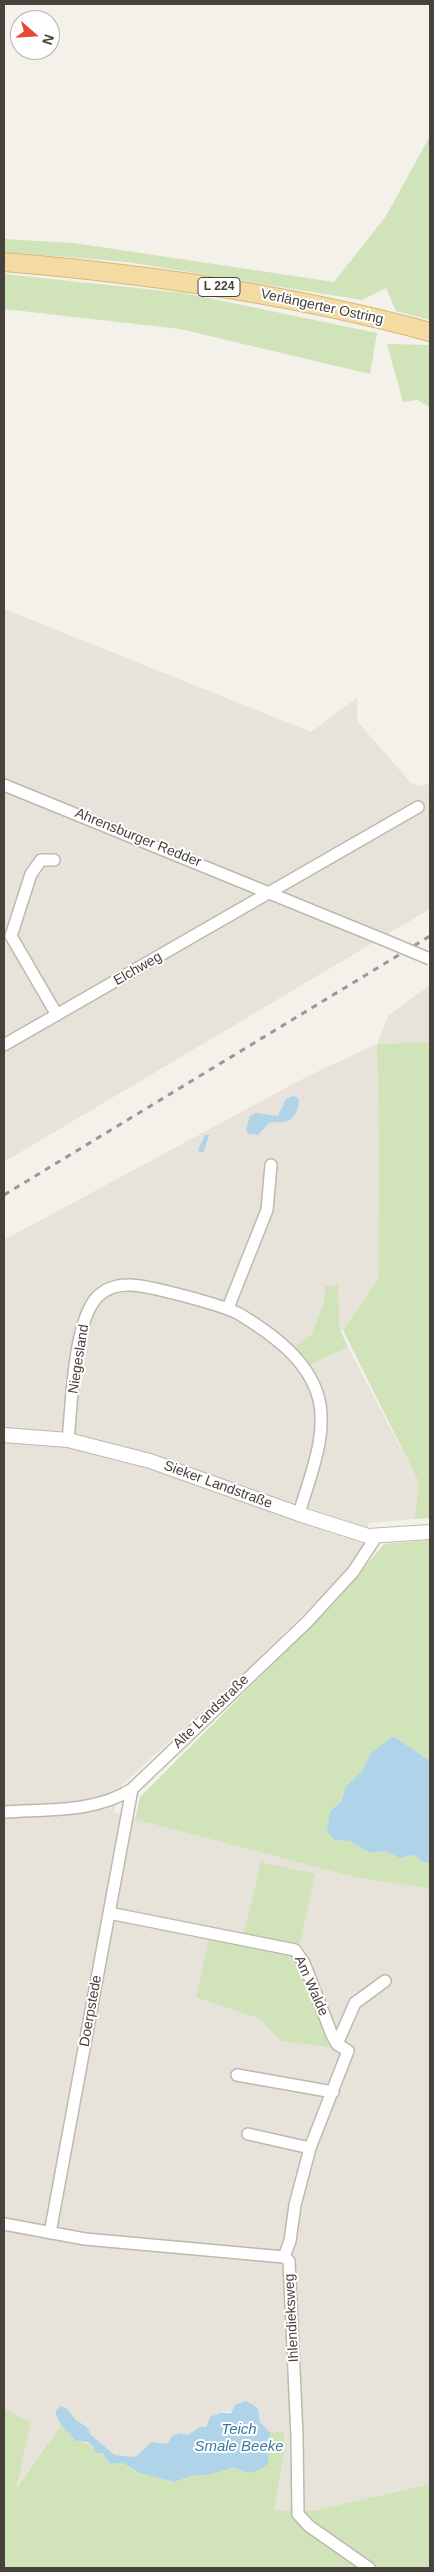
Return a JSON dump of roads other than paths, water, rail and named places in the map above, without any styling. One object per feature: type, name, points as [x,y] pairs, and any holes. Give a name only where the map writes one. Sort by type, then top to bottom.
[{"type":"main road","name":"Verlängerter Ostring","points":[[4,262],[103,271],[230,288],[353,313],[430,332]]},
{"type":"street","name":"Ahrensburger Redder","points":[[4,785],[271,892],[430,959]]},
{"type":"street","points":[[271,892],[418,807]]},
{"type":"street","points":[[54,860],[41,860],[31,874],[10,936],[57,1015]]},
{"type":"street","name":"Elchweg","points":[[4,1045],[271,892]]},
{"type":"street","points":[[228,1308],[267,1210],[272,1165]]},
{"type":"street","name":"Niegesland","points":[[68,1440],[81,1329],[88,1308],[99,1295],[112,1287],[130,1285],[228,1308],[267,1334],[300,1362],[310,1377],[318,1397],[321,1434],[299,1514]]},
{"type":"street","name":"Sieker Landstraße","points":[[4,1435],[68,1440],[150,1461],[299,1514],[376,1537],[430,1532]]},
{"type":"street","name":"Alte Landstraße","points":[[4,1812],[95,1805],[113,1800],[132,1789],[307,1622],[348,1578],[376,1537]]},
{"type":"street","name":"Doerpstede","points":[[50,2233],[132,1789]]},
{"type":"street","name":"Am Walde","points":[[109,1914],[295,1950],[304,1963],[338,2044],[348,2051],[310,2148],[295,2205],[290,2241],[284,2257]]},
{"type":"street","name":"Am Walde","points":[[338,2044],[355,2003],[385,1981]]},
{"type":"street","points":[[237,2075],[332,2092]]},
{"type":"street","points":[[248,2134],[310,2148]]},
{"type":"street","name":"Ihlendieksweg","points":[[4,2224],[85,2239],[284,2257],[289,2261],[298,2514],[308,2526],[369,2568]]},
{"type":"water","points":[[293,1096],[298,1098],[299,1104],[291,1119],[284,1122],[269,1123],[258,1135],[248,1134],[246,1129],[250,1116],[256,1113],[278,1116],[286,1099]]},
{"type":"water","points":[[205,1135],[209,1135],[204,1151],[201,1153],[198,1150]]},
{"type":"water","points":[[393,1736],[430,1761],[430,1862],[425,1863],[414,1855],[400,1858],[384,1851],[370,1853],[350,1841],[334,1840],[327,1831],[330,1811],[341,1802],[346,1786],[362,1771],[371,1753]]},
{"type":"water","name":"Teich Smale Beeke","points":[[246,2401],[258,2408],[260,2422],[270,2432],[268,2463],[252,2472],[244,2472],[235,2467],[208,2475],[191,2476],[175,2482],[140,2473],[122,2463],[110,2464],[102,2453],[95,2453],[94,2447],[87,2442],[76,2441],[61,2425],[55,2413],[60,2406],[66,2408],[76,2420],[87,2427],[91,2435],[115,2455],[135,2457],[152,2442],[167,2444],[173,2435],[180,2433],[187,2435],[200,2427],[206,2427],[210,2417],[220,2413],[231,2413],[235,2405]]},
{"type":"railway","points":[[4,1195],[430,936]]}]
